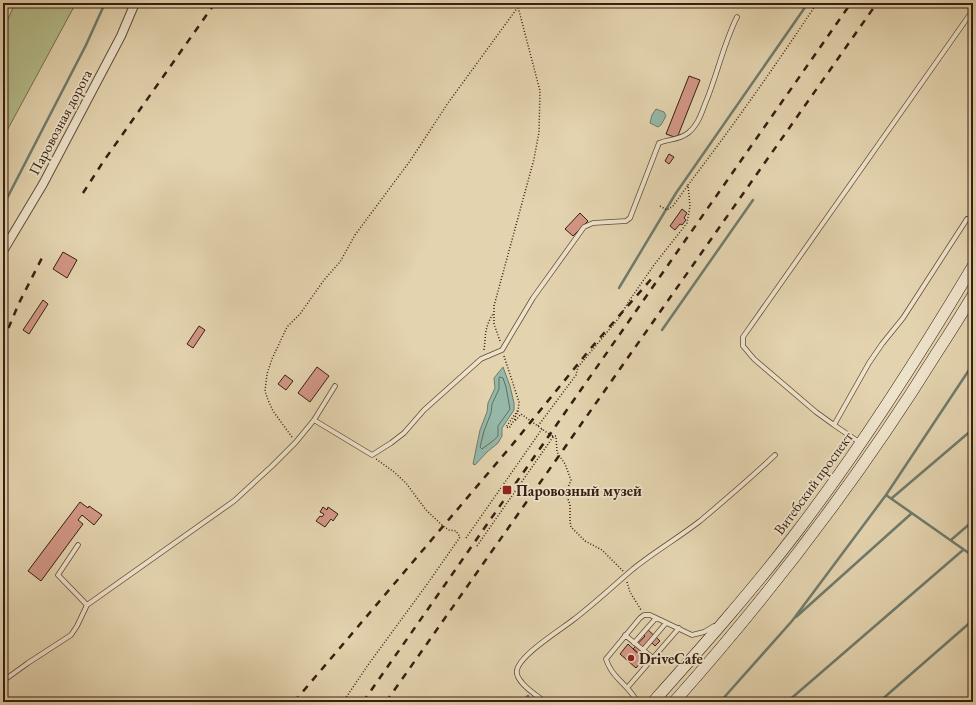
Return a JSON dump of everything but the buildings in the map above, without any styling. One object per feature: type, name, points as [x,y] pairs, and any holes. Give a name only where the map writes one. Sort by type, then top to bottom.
[{"type":"main road","name":"Витебский проспект","points":[[653,702],[726,619],[796,533],[893,396],[973,266]]},
{"type":"main road","name":"Витебский проспект","points":[[674,702],[717,654],[817,529],[907,401],[973,295]]},
{"type":"street","name":"Паровозная дорога","points":[[3,251],[43,184],[120,36],[135,3]]},
{"type":"lane","points":[[861,443],[816,412],[754,359],[743,346],[742,337],[973,10]]},
{"type":"lane","points":[[314,420],[372,455],[404,433],[424,410],[481,359],[502,350],[533,298],[584,227],[593,223],[626,221],[630,218],[659,143],[680,138],[688,133],[696,124],[710,92],[727,39],[737,17]]},
{"type":"lane","points":[[834,425],[869,363],[903,318],[967,219]]},
{"type":"lane","points":[[3,681],[71,635],[88,605],[234,501],[296,442],[314,420],[335,386]]},
{"type":"lane","points":[[546,702],[528,690],[517,675],[516,669],[525,658],[626,576],[699,522],[761,469],[775,455]]},
{"type":"lane","points":[[78,545],[58,574],[88,605]]},
{"type":"lane","points":[[637,702],[634,694],[610,668],[606,658],[640,618],[644,615],[650,615],[692,634],[698,634],[726,619]]},
{"type":"lane","points":[[634,643],[656,618]]},
{"type":"lane","points":[[643,650],[666,623]]},
{"type":"lane","points":[[627,688],[679,628]]},
{"type":"lane","points":[[625,635],[653,658]]},
{"type":"path","points":[[481,359],[484,348],[484,337],[493,314],[534,159],[539,132],[540,91],[517,3]]},
{"type":"path","points":[[660,206],[667,210],[673,206],[762,84],[816,3]]},
{"type":"path","points":[[296,442],[273,411],[265,391],[267,374],[287,327],[300,314],[324,280],[340,262],[355,235],[410,161],[448,103],[518,7]]},
{"type":"path","points":[[538,426],[576,375],[578,367],[619,318],[654,265],[687,223],[690,206],[688,185]]},
{"type":"path","points":[[493,314],[494,324],[498,335]]},
{"type":"path","points":[[502,350],[518,402],[518,412],[514,418],[515,419]]},
{"type":"path","points":[[518,410],[506,427],[508,428],[521,414],[552,436],[556,436],[557,452],[565,464],[571,480],[566,493],[570,505],[570,521],[572,527],[585,541],[602,550],[624,571],[628,587],[644,615]]},
{"type":"path","points":[[466,538],[542,429]]},
{"type":"path","points":[[477,546],[553,437],[552,436]]},
{"type":"path","points":[[343,702],[460,537],[456,531],[449,530],[443,526],[426,510],[406,483],[372,455]]},
{"type":"green space","points":[[15,3],[76,3],[3,138],[3,31]]},
{"type":"water","points":[[656,109],[664,112],[666,116],[661,125],[658,127],[650,123],[652,115]]},
{"type":"water","points":[[503,367],[510,386],[514,410],[502,428],[502,436],[498,443],[475,465],[473,464],[480,430],[487,412],[488,403],[495,388],[494,378]]},
{"type":"waterway","points":[[3,206],[86,45],[105,3]]},
{"type":"waterway","points":[[619,288],[676,193],[808,3]]},
{"type":"waterway","points":[[662,330],[753,200]]},
{"type":"waterway","points":[[720,702],[792,621],[886,495],[971,367]]},
{"type":"waterway","points":[[892,498],[973,429]]},
{"type":"waterway","points":[[886,495],[973,556]]},
{"type":"waterway","points":[[796,617],[912,513]]},
{"type":"waterway","points":[[951,540],[973,521]]},
{"type":"waterway","points":[[787,702],[963,550]]},
{"type":"waterway","points":[[879,702],[973,620]]},
{"type":"waterway","points":[[522,702],[528,696]]},
{"type":"railway","points":[[83,193],[103,162],[215,3]]},
{"type":"railway","points":[[363,702],[851,3]]},
{"type":"railway","points":[[386,702],[877,3]]},
{"type":"railway","points":[[3,341],[19,303],[44,254]]},
{"type":"railway","points":[[294,702],[512,445],[591,348],[653,277]]},
{"type":"place","name":"Паровозный музей","points":[[507,490]]},
{"type":"place","name":"DriveCafe","points":[[631,658]]}]
